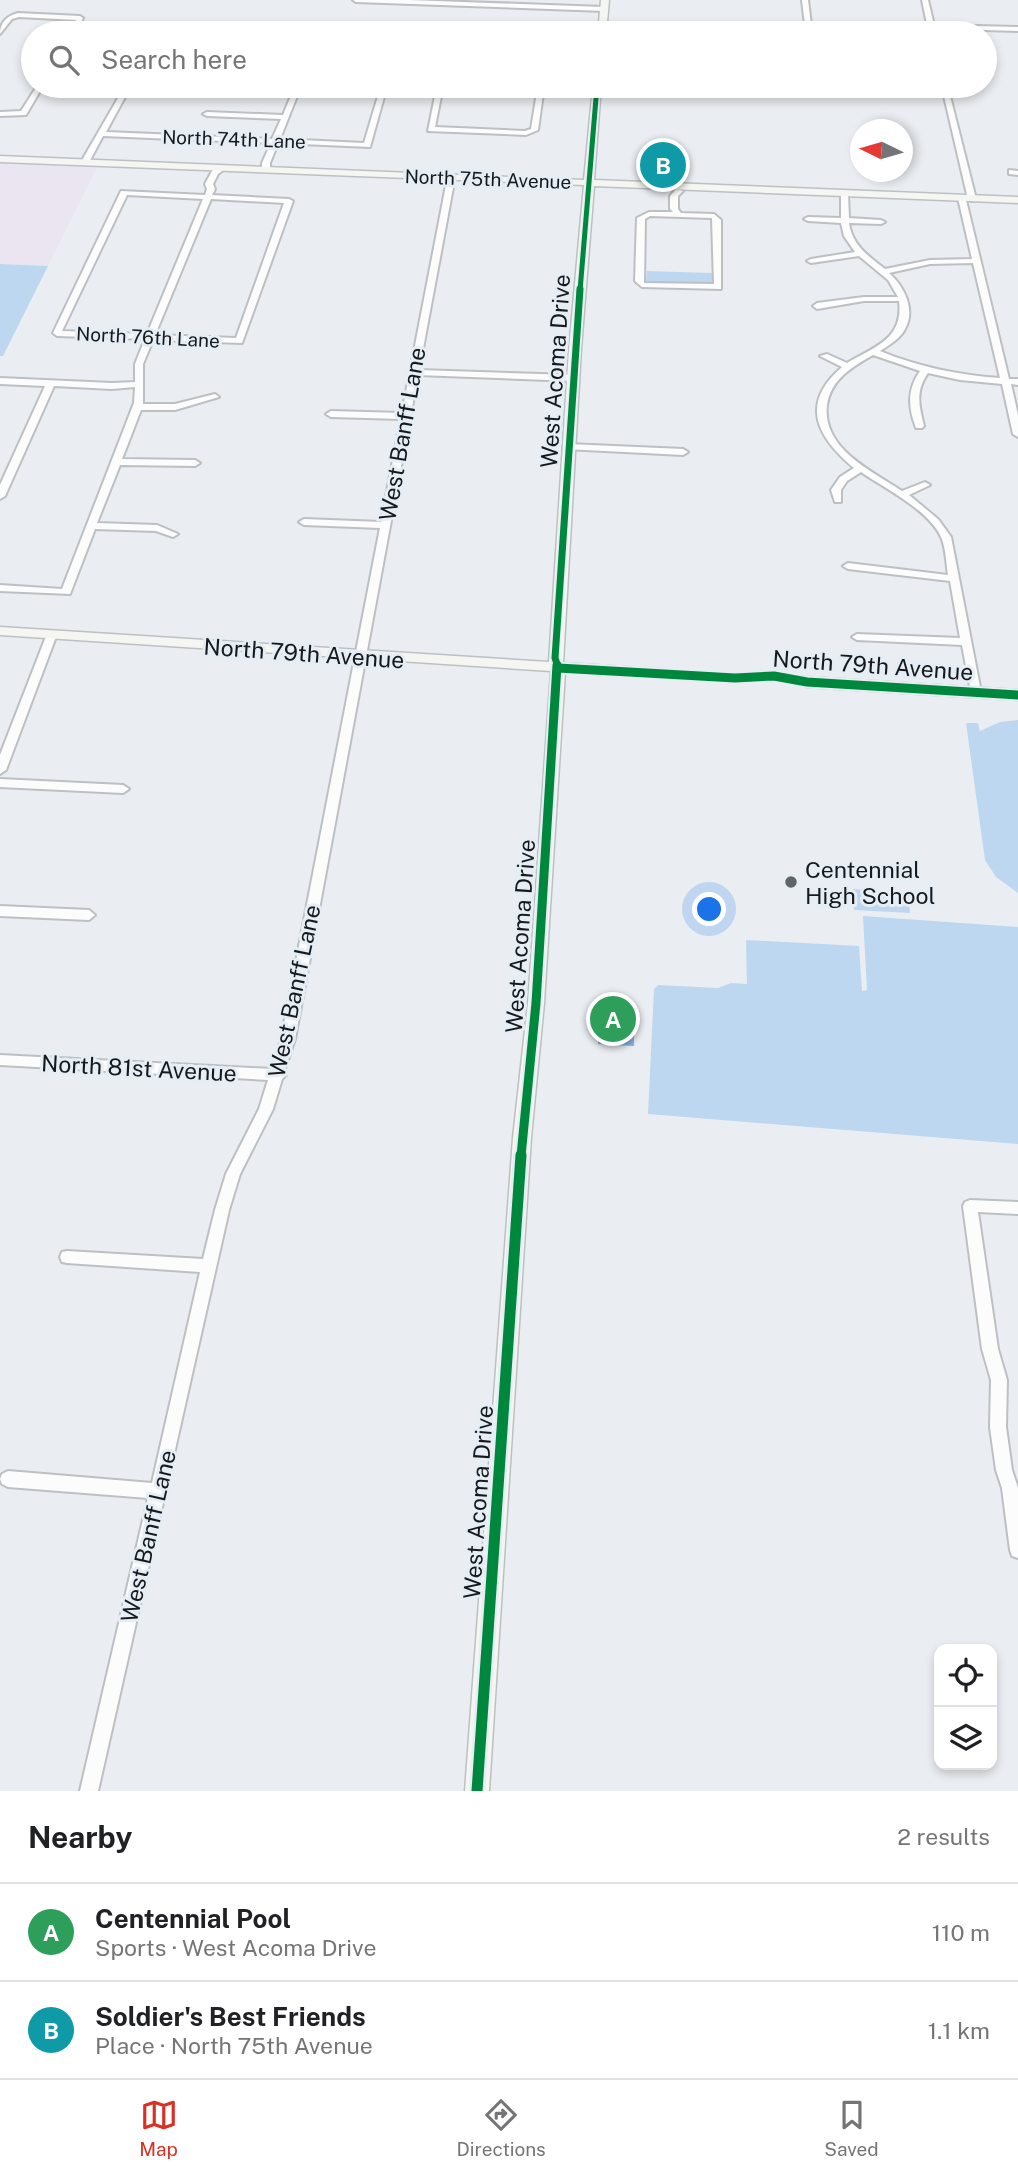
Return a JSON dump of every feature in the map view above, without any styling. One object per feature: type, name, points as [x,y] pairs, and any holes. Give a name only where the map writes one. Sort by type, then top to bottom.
[{"type":"street","points":[[356,0],[604,4]]},
{"type":"street","points":[[805,0],[808,21]]},
{"type":"street","points":[[925,0],[930,21]]},
{"type":"street","points":[[0,32],[13,16],[80,18],[79,21]]},
{"type":"street","points":[[997,29],[1018,30]]},
{"type":"street","points":[[0,114],[20,115],[32,98]]},
{"type":"street","points":[[85,162],[121,98]]},
{"type":"street","points":[[267,170],[279,146],[277,141],[293,98]]},
{"type":"street","name":"North 74th Lane","points":[[101,134],[367,145],[381,98]]},
{"type":"street","points":[[437,98],[431,129],[532,132],[539,98]]},
{"type":"street","name":"West Acoma Drive","points":[[477,1791],[522,1138],[536,1003],[558,668],[555,658],[568,447],[595,98]]},
{"type":"street","points":[[947,98],[976,261],[1018,434]]},
{"type":"street","points":[[207,114],[286,117]]},
{"type":"street","name":"North 75th Avenue","points":[[0,159],[1018,200]]},
{"type":"street","points":[[0,588],[66,592],[140,398],[138,368],[209,193],[224,173],[222,168]]},
{"type":"street","name":"West Banff Lane","points":[[89,1791],[222,1210],[233,1174],[266,1109],[279,1075],[451,177]]},
{"type":"street","name":"North 76th Lane","points":[[124,193],[209,193],[289,201],[239,341],[57,333],[124,193]]},
{"type":"street","points":[[844,194],[846,232],[861,253],[886,271],[898,284],[903,299],[905,322],[897,336],[847,366],[825,390],[822,418],[830,438],[862,467],[939,524],[949,546],[976,692]]},
{"type":"street","points":[[643,215],[679,215],[714,216],[717,220],[718,287],[642,285],[640,269],[643,215]]},
{"type":"street","points":[[808,219],[881,222]]},
{"type":"street","points":[[811,261],[861,253]]},
{"type":"street","points":[[886,271],[930,262],[976,261]]},
{"type":"street","points":[[817,306],[864,299],[903,299]]},
{"type":"street","points":[[871,351],[924,372],[956,378],[1018,382]]},
{"type":"street","points":[[824,356],[847,366]]},
{"type":"street","points":[[414,372],[573,378]]},
{"type":"street","points":[[919,426],[913,401],[914,384],[924,372]]},
{"type":"street","points":[[0,381],[112,386],[139,384]]},
{"type":"street","points":[[0,496],[51,383]]},
{"type":"street","points":[[137,407],[175,407],[215,397]]},
{"type":"street","points":[[331,414],[405,416]]},
{"type":"street","name":"West Acoma Drive","points":[[568,447],[683,452]]},
{"type":"street","points":[[117,462],[195,463]]},
{"type":"street","points":[[838,500],[836,490],[843,479],[862,467]]},
{"type":"street","points":[[902,494],[925,485]]},
{"type":"street","points":[[304,523],[385,525]]},
{"type":"street","points":[[93,526],[158,528],[173,534]]},
{"type":"street","points":[[848,566],[955,579]]},
{"type":"street","name":"North 79th Avenue","points":[[0,631],[735,678],[750,683],[788,685],[807,682],[1018,695]]},
{"type":"street","points":[[0,770],[52,634]]},
{"type":"street","points":[[857,637],[967,642]]},
{"type":"street","points":[[0,783],[122,789]]},
{"type":"street","points":[[0,911],[89,915]]},
{"type":"street","name":"North 81st Avenue","points":[[0,1060],[279,1075]]},
{"type":"street","points":[[1018,1208],[970,1206],[990,1349],[999,1380],[998,1427],[1018,1550]]},
{"type":"street","points":[[67,1256],[210,1266]]},
{"type":"street","points":[[8,1479],[158,1491]]},
{"type":"shaded area","points":[[0,164],[97,167],[48,266],[0,264]]},
{"type":"shaded area","points":[[0,264],[48,266],[3,356],[0,356]]},
{"type":"shaded area","points":[[647,271],[712,273],[712,283],[650,283],[646,281]]},
{"type":"shaded area","points":[[1018,720],[1018,893],[996,877],[985,860],[966,723],[978,723],[980,731],[1000,722]]},
{"type":"shaded area","points":[[853,889],[908,893],[910,913],[854,910]]},
{"type":"shaded area","points":[[863,916],[1018,927],[1018,1144],[648,1114],[654,989],[658,985],[718,988],[731,983],[747,984],[746,940],[859,946],[862,991],[867,990]]},
{"type":"water","points":[[617,996],[617,1022],[634,1024],[634,1046],[598,1044],[598,1022],[609,1022],[609,1017],[589,1016],[590,1011],[598,1001]]},
{"type":"cycle path","points":[[477,1791],[522,1138],[536,1003],[575,349],[596,98]]},
{"type":"cycle path","points":[[558,668],[735,678],[774,676],[807,682],[1018,695]]},
{"type":"place","name":"Soldier's Best Friends","points":[[663,165]]},
{"type":"place","name":"Centennial High School","points":[[791,882]]},
{"type":"place","name":"Centennial Pool","points":[[613,1019]]}]
